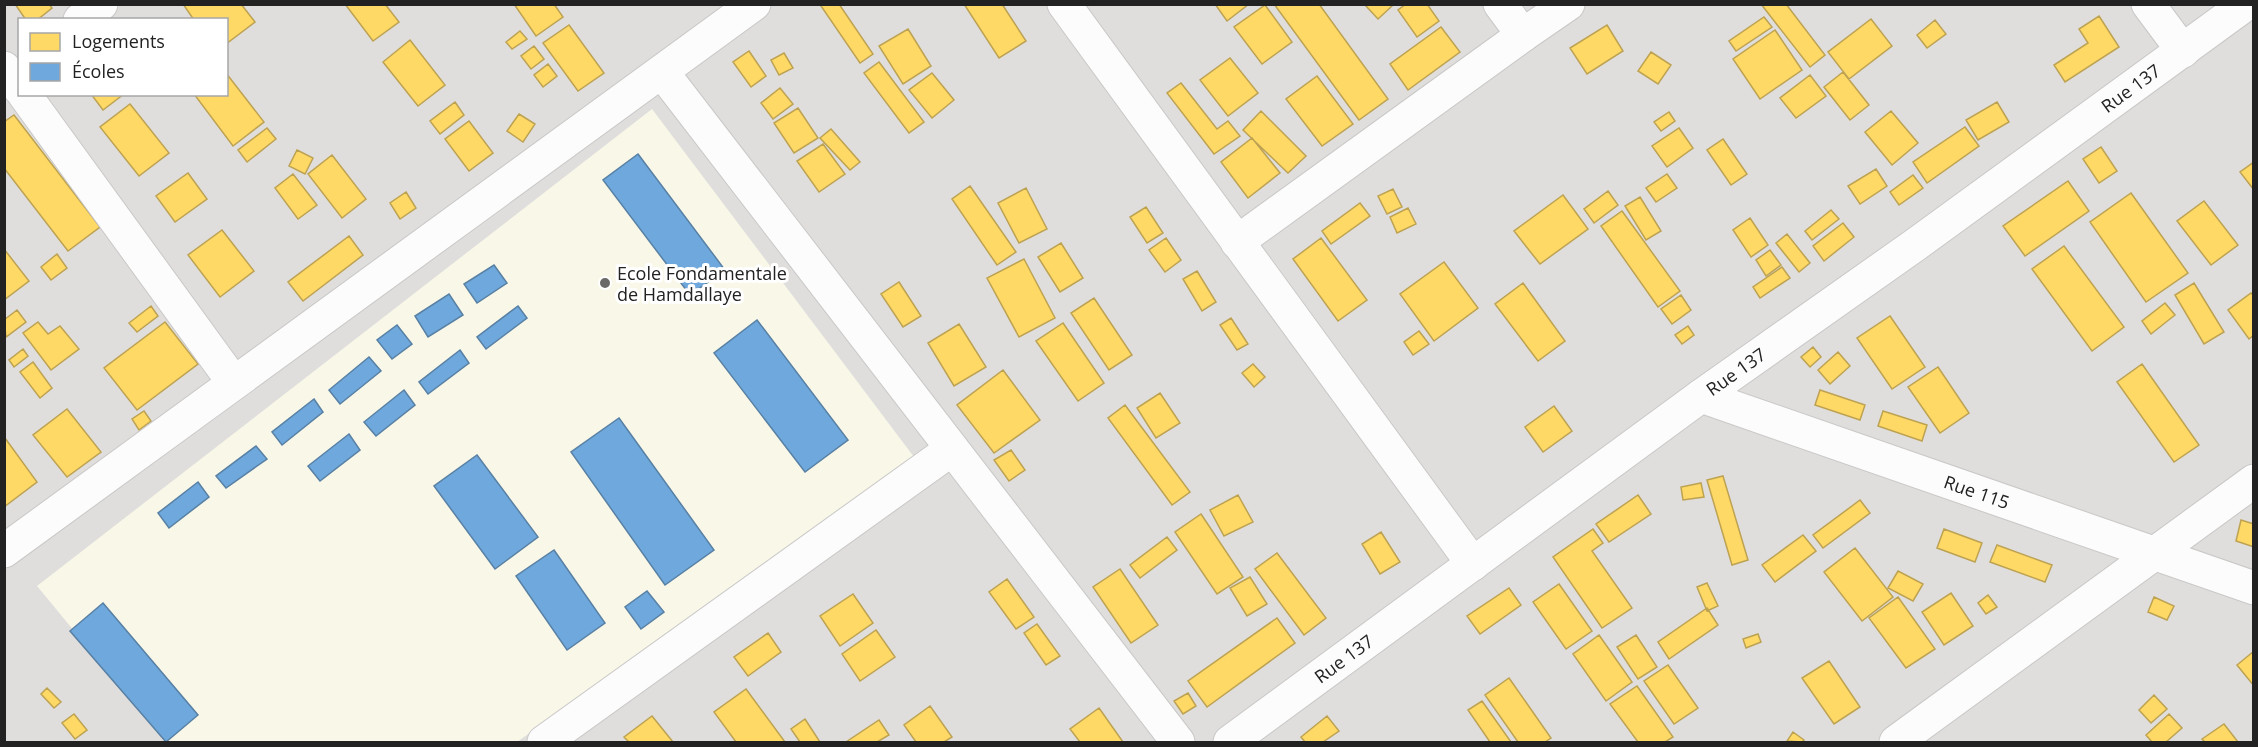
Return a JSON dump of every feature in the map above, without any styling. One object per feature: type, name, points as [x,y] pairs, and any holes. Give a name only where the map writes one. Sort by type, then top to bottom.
[{"type":"street","points":[[84,18],[101,4]]},
{"type":"street","points":[[4,551],[754,4]]},
{"type":"street","points":[[1064,4],[1473,564]]},
{"type":"street","points":[[1500,4],[1523,35]]},
{"type":"street","points":[[1237,242],[1568,4]]},
{"type":"street","points":[[2148,4],[2183,51]]},
{"type":"street","name":"Rue 137","points":[[1230,742],[1701,396],[1915,245],[2246,4]]},
{"type":"street","points":[[662,72],[1178,742]]},
{"type":"street","points":[[27,96],[234,383]]},
{"type":"street","name":"Rue 115","points":[[1701,396],[2253,588]]},
{"type":"street","points":[[544,742],[952,449]]},
{"type":"street","points":[[1896,742],[2253,480]]},
{"type":"shaded area","points":[[5,5],[2253,5],[2253,742],[5,742]]},
{"type":"shaded area","name":"Ecole Fondamentale de Hamdallaye","points":[[652,109],[914,457],[517,742],[166,742],[37,586]]},
{"type":"building: Logements","points":[[15,4],[49,4],[52,8],[40,18],[25,18]]},
{"type":"building: Logements","points":[[183,4],[241,4],[255,22],[228,42],[228,18],[193,18]]},
{"type":"building: Logements","points":[[345,4],[385,4],[399,22],[373,41]]},
{"type":"building: Logements","points":[[514,4],[554,4],[563,17],[536,36]]},
{"type":"building: Logements","points":[[839,4],[873,54],[860,63],[821,6]]},
{"type":"building: Logements","points":[[964,4],[1002,4],[1026,41],[999,58]]},
{"type":"building: Logements","points":[[1215,4],[1249,4],[1227,21]]},
{"type":"building: Logements","points":[[1274,4],[1319,4],[1388,99],[1359,120]]},
{"type":"building: Logements","points":[[1368,4],[1390,4],[1392,6],[1378,19],[1366,6]]},
{"type":"building: Logements","points":[[1406,4],[1427,4],[1439,21],[1417,37],[1398,10]]},
{"type":"building: Logements","points":[[1761,4],[1786,4],[1825,55],[1810,67]]},
{"type":"building: Logements","points":[[1265,5],[1292,42],[1262,64],[1234,27]]},
{"type":"building: Logements","points":[[2099,16],[2119,47],[2065,82],[2054,65],[2088,43],[2079,29]]},
{"type":"building: Logements","points":[[1764,17],[1772,27],[1736,51],[1729,41]]},
{"type":"building: Logements","points":[[1871,19],[1892,46],[1849,79],[1828,52]]},
{"type":"building: Logements","points":[[1935,20],[1946,34],[1927,48],[1917,35]]},
{"type":"building: Logements","points":[[569,25],[604,73],[578,91],[543,43]]},
{"type":"building: Logements","points":[[1607,25],[1623,51],[1587,74],[1570,48]]},
{"type":"building: Logements","points":[[1441,27],[1460,52],[1408,90],[1390,64]]},
{"type":"building: Logements","points":[[908,29],[931,66],[903,84],[879,46]]},
{"type":"building: Logements","points":[[1775,30],[1802,70],[1760,99],[1733,59]]},
{"type":"building: Logements","points":[[520,31],[527,39],[512,49],[506,42]]},
{"type":"building: Logements","points":[[410,40],[445,85],[418,106],[383,62]]},
{"type":"building: Logements","points":[[534,46],[544,59],[531,69],[521,56]]},
{"type":"building: Logements","points":[[749,51],[766,76],[751,87],[733,62]]},
{"type":"building: Logements","points":[[1651,52],[1671,65],[1658,84],[1638,71]]},
{"type":"building: Logements","points":[[784,53],[793,68],[779,75],[771,60]]},
{"type":"building: Logements","points":[[1230,58],[1258,93],[1228,116],[1200,80]]},
{"type":"building: Logements","points":[[879,62],[924,122],[909,133],[864,73]]},
{"type":"building: Logements","points":[[548,64],[557,76],[543,87],[534,75]]},
{"type":"building: Logements","points":[[1843,72],[1869,105],[1850,120],[1824,87]]},
{"type":"building: Logements","points":[[932,73],[954,100],[932,118],[909,90]]},
{"type":"building: Logements","points":[[1810,75],[1826,96],[1796,118],[1780,98]]},
{"type":"building: Logements","points":[[228,76],[264,122],[233,146],[196,96],[228,96]]},
{"type":"building: Logements","points":[[1317,76],[1353,124],[1322,146],[1286,99]]},
{"type":"building: Logements","points":[[1181,83],[1217,129],[1228,121],[1240,136],[1214,154],[1167,93]]},
{"type":"building: Logements","points":[[780,88],[793,104],[773,119],[761,103]]},
{"type":"building: Logements","points":[[92,96],[121,96],[103,110]]},
{"type":"building: Logements","points":[[455,102],[464,115],[440,134],[430,121]]},
{"type":"building: Logements","points":[[1997,102],[2009,122],[1978,140],[1966,120]]},
{"type":"building: Logements","points":[[130,104],[169,153],[139,176],[100,127]]},
{"type":"building: Logements","points":[[798,108],[818,138],[794,153],[774,123]]},
{"type":"building: Logements","points":[[1261,111],[1306,156],[1288,173],[1243,130]]},
{"type":"building: Logements","points":[[1891,111],[1918,143],[1892,165],[1865,132]]},
{"type":"building: Logements","points":[[1669,112],[1675,121],[1661,131],[1654,122]]},
{"type":"building: Logements","points":[[519,114],[535,124],[523,142],[507,131]]},
{"type":"building: Logements","points":[[14,115],[100,227],[68,251],[4,168],[4,122]]},
{"type":"building: Logements","points":[[469,121],[493,153],[469,171],[445,139]]},
{"type":"building: Logements","points":[[1965,127],[1979,146],[1927,183],[1913,162]]},
{"type":"building: Logements","points":[[267,128],[276,139],[247,162],[238,150]]},
{"type":"building: Logements","points":[[1679,128],[1693,148],[1667,167],[1652,146]]},
{"type":"building: Logements","points":[[831,129],[860,162],[850,170],[820,138]]},
{"type":"building: Logements","points":[[1252,138],[1280,173],[1248,198],[1221,162]]},
{"type":"building: Logements","points":[[1723,139],[1747,174],[1731,185],[1707,150]]},
{"type":"building: Logements","points":[[823,144],[845,174],[819,192],[797,161]]},
{"type":"building: Logements","points":[[2101,147],[2117,171],[2099,183],[2083,159]]},
{"type":"building: Logements","points":[[297,150],[313,158],[305,174],[289,166]]},
{"type":"building: Logements","points":[[332,155],[366,199],[342,218],[308,174]]},
{"type":"building: Logements","points":[[2254,162],[2254,190],[2240,172]]},
{"type":"building: Logements","points":[[1876,169],[1887,186],[1860,204],[1848,186]]},
{"type":"building: Logements","points":[[188,173],[207,199],[175,222],[156,196]]},
{"type":"building: Logements","points":[[293,174],[317,205],[298,219],[275,188]]},
{"type":"building: Logements","points":[[1667,174],[1677,188],[1656,202],[1646,188]]},
{"type":"building: Logements","points":[[1913,175],[1923,188],[1899,205],[1890,192]]},
{"type":"building: Logements","points":[[2068,181],[2089,211],[2025,256],[2003,226]]},
{"type":"building: Logements","points":[[970,186],[1016,252],[997,265],[952,199]]},
{"type":"building: Logements","points":[[1026,188],[1047,229],[1019,243],[998,203]]},
{"type":"building: Logements","points":[[1393,189],[1402,207],[1387,214],[1378,196]]},
{"type":"building: Logements","points":[[1608,191],[1618,205],[1594,223],[1584,209]]},
{"type":"building: Logements","points":[[406,192],[416,208],[400,219],[390,203]]},
{"type":"building: Logements","points":[[2131,193],[2188,273],[2146,302],[2090,222]]},
{"type":"building: Logements","points":[[1563,195],[1588,229],[1540,264],[1514,231]]},
{"type":"building: Logements","points":[[1640,197],[1661,231],[1646,240],[1625,206]]},
{"type":"building: Logements","points":[[2204,201],[2238,245],[2211,265],[2177,221]]},
{"type":"building: Logements","points":[[1360,203],[1370,216],[1331,244],[1322,231]]},
{"type":"building: Logements","points":[[1146,207],[1163,233],[1147,243],[1130,217]]},
{"type":"building: Logements","points":[[1408,208],[1416,224],[1397,233],[1390,217]]},
{"type":"building: Logements","points":[[1831,210],[1839,219],[1812,240],[1805,231]]},
{"type":"building: Logements","points":[[1622,211],[1680,291],[1658,307],[1601,226]]},
{"type":"building: Logements","points":[[1750,218],[1768,245],[1751,257],[1733,230]]},
{"type":"building: Logements","points":[[1843,223],[1854,237],[1824,261],[1813,246]]},
{"type":"building: Logements","points":[[222,230],[254,271],[220,297],[188,255]]},
{"type":"building: Logements","points":[[1787,234],[1810,263],[1799,272],[1776,243]]},
{"type":"building: Logements","points":[[349,236],[363,255],[303,301],[288,282]]},
{"type":"building: Logements","points":[[1166,238],[1181,260],[1165,272],[1149,250]]},
{"type":"building: Logements","points":[[1321,238],[1367,300],[1338,321],[1293,259]]},
{"type":"building: Logements","points":[[1061,243],[1083,278],[1060,292],[1038,257]]},
{"type":"building: Logements","points":[[2064,246],[2124,327],[2092,351],[2032,269]]},
{"type":"building: Logements","points":[[4,249],[29,281],[4,300]]},
{"type":"building: Logements","points":[[1770,250],[1781,265],[1766,276],[1756,260]]},
{"type":"building: Logements","points":[[57,254],[67,268],[51,280],[41,267]]},
{"type":"building: Logements","points":[[1024,259],[1055,318],[1019,337],[987,278]]},
{"type":"building: Logements","points":[[1444,262],[1478,308],[1434,341],[1400,294]]},
{"type":"building: Logements","points":[[1782,267],[1790,278],[1760,298],[1753,287]]},
{"type":"building: Logements","points":[[1197,271],[1216,302],[1202,311],[1183,279]]},
{"type":"building: Logements","points":[[899,282],[921,316],[903,327],[881,294]]},
{"type":"building: Logements","points":[[1523,283],[1565,341],[1538,361],[1495,304]]},
{"type":"building: Logements","points":[[2194,283],[2224,332],[2204,344],[2175,295]]},
{"type":"building: Logements","points":[[2251,293],[2254,296],[2254,335],[2249,339],[2228,310]]},
{"type":"building: Logements","points":[[1681,295],[1691,310],[1672,324],[1661,309]]},
{"type":"building: Logements","points":[[1094,298],[1132,355],[1109,370],[1071,313]]},
{"type":"building: Logements","points":[[2165,303],[2175,315],[2151,334],[2142,321]]},
{"type":"building: Logements","points":[[151,306],[158,316],[137,332],[129,323]]},
{"type":"building: Logements","points":[[17,310],[26,322],[6,337],[4,320]]},
{"type":"building: Logements","points":[[1890,316],[1925,367],[1892,389],[1857,338]]},
{"type":"building: Logements","points":[[1231,318],[1248,344],[1237,350],[1220,325]]},
{"type":"building: Logements","points":[[38,322],[48,334],[60,326],[79,349],[51,370],[23,333]]},
{"type":"building: Logements","points":[[165,322],[198,364],[137,410],[104,368]]},
{"type":"building: Logements","points":[[1063,323],[1104,383],[1078,401],[1036,341]]},
{"type":"building: Logements","points":[[959,324],[986,367],[954,386],[928,343]]},
{"type":"building: Logements","points":[[1688,326],[1694,335],[1682,344],[1675,335]]},
{"type":"building: Logements","points":[[1419,331],[1429,344],[1413,355],[1404,342]]},
{"type":"building: Logements","points":[[1813,347],[1821,357],[1810,367],[1801,357]]},
{"type":"building: Logements","points":[[23,349],[28,356],[14,367],[9,360]]},
{"type":"building: Logements","points":[[1838,352],[1850,366],[1830,384],[1818,370]]},
{"type":"building: Logements","points":[[33,362],[52,388],[40,398],[20,372]]},
{"type":"building: Logements","points":[[1253,364],[1265,377],[1254,387],[1242,373]]},
{"type":"building: Logements","points":[[2142,364],[2199,445],[2174,462],[2117,382]]},
{"type":"building: Logements","points":[[1938,367],[1969,413],[1940,433],[1908,387]]},
{"type":"building: Logements","points":[[1003,370],[1040,420],[994,453],[957,405]]},
{"type":"building: Logements","points":[[1820,390],[1865,405],[1860,420],[1815,405]]},
{"type":"building: Logements","points":[[1160,393],[1180,423],[1156,438],[1137,408]]},
{"type":"building: Logements","points":[[1125,405],[1190,492],[1172,505],[1108,418]]},
{"type":"building: Logements","points":[[1554,406],[1572,431],[1543,452],[1525,427]]},
{"type":"building: Logements","points":[[67,409],[101,452],[67,477],[33,435]]},
{"type":"building: Logements","points":[[144,411],[151,421],[139,430],[132,419]]},
{"type":"building: Logements","points":[[1883,411],[1927,425],[1922,441],[1878,426]]},
{"type":"building: Logements","points":[[4,438],[37,482],[4,507]]},
{"type":"building: Logements","points":[[1011,450],[1025,470],[1009,481],[994,460]]},
{"type":"building: Logements","points":[[1723,476],[1748,560],[1732,565],[1707,480]]},
{"type":"building: Logements","points":[[1701,483],[1704,497],[1683,500],[1681,487]]},
{"type":"building: Logements","points":[[1238,495],[1253,522],[1224,536],[1210,510]]},
{"type":"building: Logements","points":[[1638,495],[1651,514],[1609,542],[1596,524]]},
{"type":"building: Logements","points":[[1860,500],[1870,513],[1823,548],[1813,535]]},
{"type":"building: Logements","points":[[1201,514],[1243,577],[1217,594],[1175,532]]},
{"type":"building: Logements","points":[[2241,520],[2254,524],[2254,547],[2236,541]]},
{"type":"building: Logements","points":[[1593,529],[1603,543],[1592,551],[1632,608],[1602,628],[1553,557]]},
{"type":"building: Logements","points":[[1944,529],[1982,543],[1975,562],[1937,548]]},
{"type":"building: Logements","points":[[1381,532],[1400,562],[1380,574],[1362,544]]},
{"type":"building: Logements","points":[[1803,535],[1816,551],[1775,582],[1762,565]]},
{"type":"building: Logements","points":[[1167,537],[1177,550],[1140,578],[1130,565]]},
{"type":"building: Logements","points":[[1997,545],[2052,565],[2045,582],[1990,562]]},
{"type":"building: Logements","points":[[1855,548],[1893,597],[1862,621],[1824,572]]},
{"type":"building: Logements","points":[[1277,553],[1326,618],[1304,635],[1255,569]]},
{"type":"building: Logements","points":[[1120,569],[1158,625],[1131,643],[1093,587]]},
{"type":"building: Logements","points":[[1898,571],[1923,584],[1913,601],[1888,588]]},
{"type":"building: Logements","points":[[1250,577],[1267,604],[1247,616],[1230,588]]},
{"type":"building: Logements","points":[[1007,579],[1034,617],[1016,629],[989,592]]},
{"type":"building: Logements","points":[[1707,583],[1718,606],[1707,611],[1697,587]]},
{"type":"building: Logements","points":[[1559,584],[1592,631],[1566,649],[1533,602]]},
{"type":"building: Logements","points":[[1509,588],[1521,605],[1480,634],[1467,616]]},
{"type":"building: Logements","points":[[1951,593],[1973,626],[1944,645],[1922,612]]},
{"type":"building: Logements","points":[[853,594],[873,623],[840,646],[820,616]]},
{"type":"building: Logements","points":[[1988,595],[1997,607],[1986,614],[1978,603]]},
{"type":"building: Logements","points":[[1898,597],[1935,649],[1906,668],[1869,618]]},
{"type":"building: Logements","points":[[2154,597],[2174,606],[2167,620],[2148,612]]},
{"type":"building: Logements","points":[[1707,608],[1718,625],[1669,659],[1658,642]]},
{"type":"building: Logements","points":[[1277,618],[1295,643],[1207,707],[1188,681]]},
{"type":"building: Logements","points":[[1037,624],[1060,656],[1046,665],[1024,633]]},
{"type":"building: Logements","points":[[876,630],[895,657],[860,681],[842,654]]},
{"type":"building: Logements","points":[[768,633],[781,652],[748,676],[734,657]]},
{"type":"building: Logements","points":[[1758,634],[1761,642],[1746,648],[1743,639]]},
{"type":"building: Logements","points":[[1599,635],[1632,682],[1606,701],[1573,654]]},
{"type":"building: Logements","points":[[1636,635],[1657,667],[1638,679],[1617,647]]},
{"type":"building: Logements","points":[[2254,651],[2254,686],[2237,665]]},
{"type":"building: Logements","points":[[1829,661],[1860,707],[1834,724],[1802,678]]},
{"type":"building: Logements","points":[[1668,665],[1698,708],[1674,724],[1644,681]]},
{"type":"building: Logements","points":[[1509,678],[1551,738],[1545,742],[1518,742],[1485,695]]},
{"type":"building: Logements","points":[[1637,686],[1673,737],[1665,742],[1638,742],[1610,704]]},
{"type":"building: Logements","points":[[47,688],[61,702],[54,708],[41,694]]},
{"type":"building: Logements","points":[[746,689],[785,742],[736,742],[714,712]]},
{"type":"building: Logements","points":[[1188,693],[1196,706],[1183,714],[1174,701]]},
{"type":"building: Logements","points":[[2154,695],[2167,709],[2151,723],[2139,710]]},
{"type":"building: Logements","points":[[1482,701],[1511,742],[1490,742],[1468,710]]},
{"type":"building: Logements","points":[[930,706],[952,737],[944,742],[916,742],[904,725]]},
{"type":"building: Logements","points":[[1099,708],[1123,742],[1080,742],[1070,729]]},
{"type":"building: Logements","points":[[74,714],[87,730],[75,739],[62,723]]},
{"type":"building: Logements","points":[[2169,714],[2182,728],[2166,742],[2152,742],[2146,735]]},
{"type":"building: Logements","points":[[652,716],[673,742],[629,742],[624,737]]},
{"type":"building: Logements","points":[[1327,716],[1339,731],[1323,742],[1305,742],[1301,737]]},
{"type":"building: Logements","points":[[805,719],[820,742],[800,742],[791,729]]},
{"type":"building: Logements","points":[[879,720],[889,735],[877,742],[846,742]]},
{"type":"building: Logements","points":[[2224,724],[2238,742],[2205,742],[2202,739]]},
{"type":"building: Logements","points":[[1793,732],[1804,740],[1802,742],[1787,741]]},
{"type":"building: Écoles","points":[[638,154],[725,270],[690,295],[603,180]]},
{"type":"building: Écoles","points":[[494,265],[507,283],[477,303],[464,284]]},
{"type":"building: Écoles","points":[[449,294],[463,315],[428,337],[415,316]]},
{"type":"building: Écoles","points":[[518,306],[527,318],[486,349],[477,337]]},
{"type":"building: Écoles","points":[[757,320],[848,440],[805,472],[714,353]]},
{"type":"building: Écoles","points":[[397,325],[412,344],[392,359],[377,340]]},
{"type":"building: Écoles","points":[[460,350],[469,363],[428,394],[419,382]]},
{"type":"building: Écoles","points":[[369,357],[381,371],[340,404],[329,390]]},
{"type":"building: Écoles","points":[[404,390],[415,405],[376,436],[364,422]]},
{"type":"building: Écoles","points":[[314,399],[323,412],[282,445],[272,432]]},
{"type":"building: Écoles","points":[[619,418],[714,550],[665,585],[571,452]]},
{"type":"building: Écoles","points":[[349,434],[360,450],[320,481],[308,466]]},
{"type":"building: Écoles","points":[[256,446],[267,459],[226,488],[216,476]]},
{"type":"building: Écoles","points":[[477,455],[538,537],[495,569],[434,486]]},
{"type":"building: Écoles","points":[[198,482],[209,497],[169,528],[158,513]]},
{"type":"building: Écoles","points":[[554,550],[605,623],[567,650],[516,576]]},
{"type":"building: Écoles","points":[[647,591],[664,612],[641,629],[625,607]]},
{"type":"building: Écoles","points":[[103,603],[198,715],[166,742],[70,631]]},
{"type":"place","name":"Ecole Fondamentale de Hamdallaye","points":[[605,283]]}]
